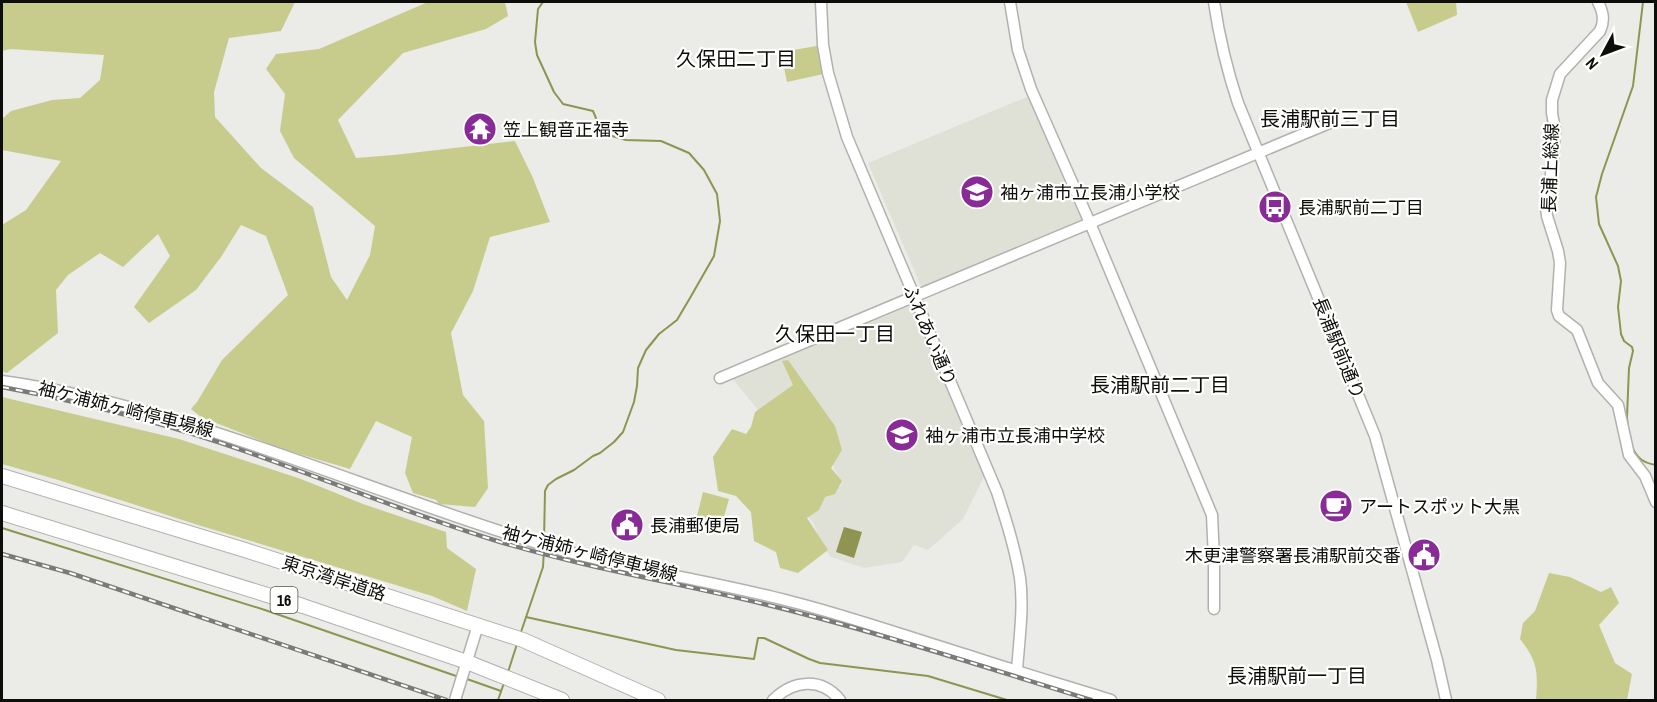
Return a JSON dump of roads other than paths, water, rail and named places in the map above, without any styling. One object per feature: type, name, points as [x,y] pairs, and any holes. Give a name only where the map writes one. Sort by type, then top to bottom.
[{"type":"highway","name":"東京湾岸道路","points":[[2,476],[245,550],[523,640],[658,700]]},
{"type":"highway","name":"東京湾岸道路","points":[[2,513],[303,606],[562,700]]},
{"type":"street","name":"ふれあい通り","points":[[820,2],[830,82],[857,163],[997,492],[1010,536],[1020,579],[1017,671]]},
{"type":"street","points":[[1010,2],[1018,50],[1031,89],[1090,223],[1212,515],[1214,609]]},
{"type":"street","name":"長浦駅前通り","points":[[1214,2],[1232,85],[1375,436],[1446,700]]},
{"type":"street","name":"長浦上総線","points":[[1598,2],[1604,23],[1600,31],[1560,74],[1552,100],[1555,140],[1547,197],[1547,216],[1560,262],[1557,310],[1560,316],[1577,330],[1598,383],[1618,405],[1629,455],[1645,476],[1656,502]]},
{"type":"street","points":[[720,378],[1344,117]]},
{"type":"street","name":"袖ケ浦姉ヶ崎停車場線","points":[[2,381],[63,391],[156,414],[227,435],[537,543],[745,590],[850,617],[1111,700]]},
{"type":"street","points":[[455,700],[478,625]]},
{"type":"street","points":[[773,700],[790,688],[811,684],[821,685],[840,700]]},
{"type":"waterway","points":[[543,2],[538,9],[535,42],[537,55],[554,92],[563,104],[593,111],[605,134],[626,140],[661,141],[689,153],[704,170],[717,194],[720,221],[714,256],[690,298],[677,320],[659,334],[646,350],[638,368],[634,402],[623,432],[600,453],[548,485],[545,491],[544,540]]},
{"type":"waterway","points":[[1628,429],[1629,368],[1633,351],[1621,334],[1618,307],[1621,281],[1618,266],[1599,224],[1596,197],[1633,86],[1643,2]]},
{"type":"waterway","points":[[1633,449],[1642,460],[1656,465]]},
{"type":"waterway","points":[[2,528],[265,610],[459,677]]},
{"type":"waterway","points":[[521,632],[543,567],[544,549]]},
{"type":"waterway","points":[[526,617],[676,650],[754,659],[758,638],[764,638],[820,663],[928,676],[1007,700]]},
{"type":"waterway","points":[[508,672],[517,644]]},
{"type":"waterway","points":[[464,678],[501,691]]},
{"type":"waterway","points":[[498,700],[504,683]]},
{"type":"railway","points":[[2,387],[96,407],[189,433],[434,520],[535,552],[807,615],[914,645],[1091,700]]},
{"type":"railway","points":[[2,554],[70,573],[446,700]]},
{"type":"place","name":"笠上観音正福寺","points":[[480,129]]},
{"type":"place","name":"袖ヶ浦市立長浦小学校","points":[[977,192]]},
{"type":"place","name":"長浦駅前二丁目","points":[[1275,207]]},
{"type":"place","name":"袖ヶ浦市立長浦中学校","points":[[902,435]]},
{"type":"place","name":"アートスポット大黒","points":[[1336,506]]},
{"type":"place","name":"長浦郵便局","points":[[627,525]]},
{"type":"place","name":"木更津警察署長浦駅前交番","points":[[1424,555]]},
{"type":"district","name":"久保田二丁目","points":[[736,58]]},
{"type":"district","name":"長浦駅前三丁目","points":[[1330,118]]},
{"type":"district","name":"久保田一丁目","points":[[835,333]]},
{"type":"district","name":"長浦駅前二丁目","points":[[1160,384]]},
{"type":"district","name":"長浦駅前一丁目","points":[[1297,675]]}]
